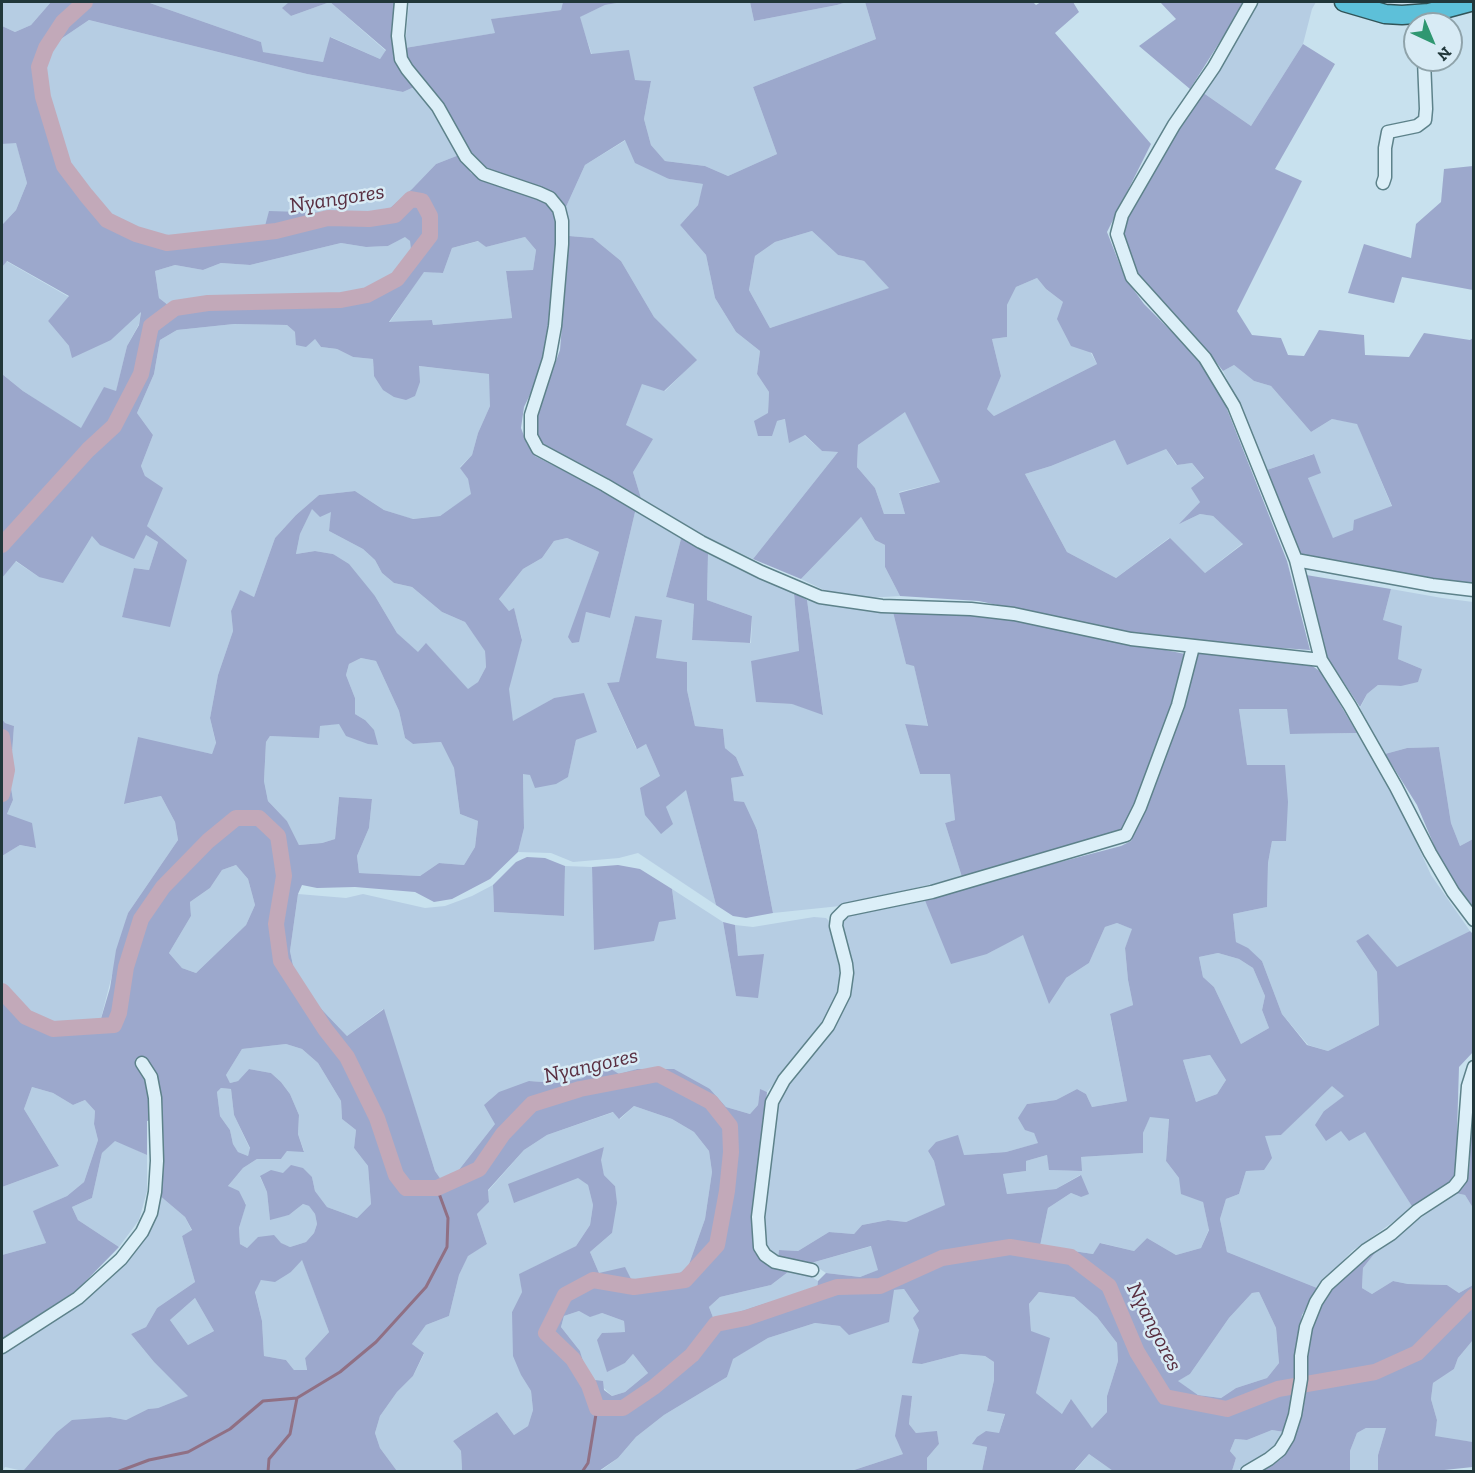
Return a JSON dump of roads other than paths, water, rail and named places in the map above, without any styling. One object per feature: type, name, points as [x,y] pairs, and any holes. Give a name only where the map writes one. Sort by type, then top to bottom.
[{"type":"highway","points":[[1344,2],[1385,14],[1403,16]]},
{"type":"highway","points":[[1448,12],[1472,3]]},
{"type":"street","points":[[401,2],[398,36],[401,59],[438,107],[466,157],[483,174],[550,198],[559,209],[562,221],[562,244],[555,326],[549,359],[531,415],[531,436],[538,449],[605,485],[701,542],[761,572],[820,597],[873,605],[971,609],[1004,613],[1131,639],[1193,648],[1321,660]]},
{"type":"street","points":[[1251,2],[1214,67],[1174,126],[1122,215],[1117,234],[1132,278],[1206,358],[1234,406],[1296,560],[1321,660],[1392,778],[1430,853],[1473,920]]},
{"type":"street","points":[[1383,183],[1388,132],[1418,126],[1425,120],[1424,72]]},
{"type":"street","points":[[1296,560],[1432,585],[1473,590]]},
{"type":"street","points":[[812,1270],[775,1262],[765,1255],[760,1248],[758,1217],[771,1102],[784,1080],[828,1026],[844,994],[846,963],[836,926],[837,918],[845,910],[932,891],[1126,835],[1140,807],[1178,705],[1193,648]]},
{"type":"street","points":[[2,1347],[78,1298],[121,1259],[142,1232],[151,1213],[157,1161],[155,1098],[151,1077],[142,1063]]},
{"type":"street","points":[[1247,1472],[1280,1450],[1288,1437],[1295,1415],[1301,1379],[1301,1356],[1306,1327],[1316,1302],[1327,1284],[1366,1250],[1417,1211],[1454,1188],[1461,1178],[1468,1086],[1473,1066]]},
{"type":"waterway","name":"Nyangores","points":[[2,545],[88,450],[114,426],[141,374],[151,326],[175,308],[208,303],[341,300],[367,295],[397,279],[430,236],[430,216],[422,201],[411,199],[395,215],[369,219],[328,218],[276,231],[167,243],[136,234],[107,220],[64,166],[43,97],[39,67],[46,48],[63,22],[85,2]]},
{"type":"waterway","name":"Nyangores","points":[[2,737],[7,770],[2,794]]},
{"type":"waterway","name":"Nyangores","points":[[2,991],[26,1017],[53,1029],[114,1025],[119,1013],[126,967],[141,919],[163,887],[208,841],[236,818],[259,818],[278,836],[284,876],[276,924],[281,961],[325,1029],[347,1057],[377,1118],[396,1175],[406,1188],[437,1188],[479,1169],[503,1134],[532,1104],[580,1089],[658,1074],[711,1102],[730,1126],[731,1152],[727,1191],[717,1245],[685,1280],[634,1287],[593,1280],[565,1295],[546,1333],[573,1359],[589,1385],[597,1408],[623,1408],[654,1387],[692,1355],[716,1324],[746,1318],[837,1287],[880,1286],[942,1258],[1010,1247],[1071,1257],[1109,1286],[1137,1352],[1165,1397],[1227,1409],[1278,1389],[1375,1372],[1417,1353],[1474,1296]]},
{"type":"waterway","points":[[117,1472],[149,1460],[188,1452],[230,1429],[263,1401],[297,1398],[340,1372],[376,1342],[426,1287],[447,1247],[448,1218],[437,1188]]},
{"type":"waterway","points":[[268,1472],[269,1459],[290,1434],[297,1398]]},
{"type":"waterway","points":[[582,1472],[588,1463],[597,1408]]}]
